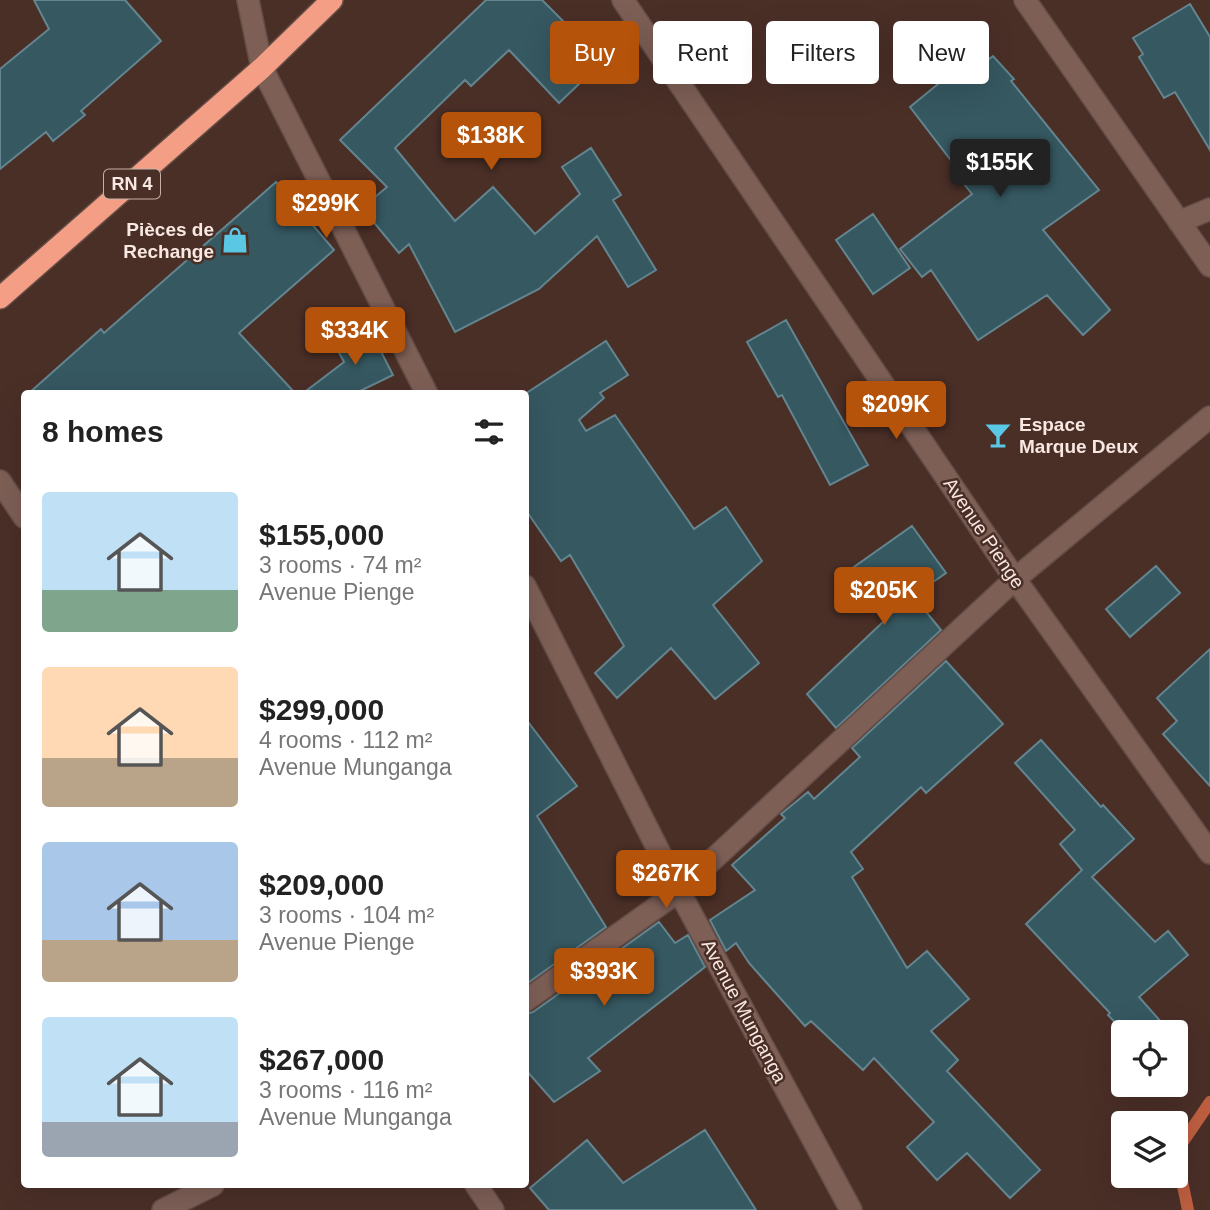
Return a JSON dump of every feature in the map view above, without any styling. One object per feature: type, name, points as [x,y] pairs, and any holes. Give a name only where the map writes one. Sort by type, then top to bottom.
[{"type":"highway","name":"RN 4","points":[[0,298],[262,68],[332,0]]},
{"type":"street","points":[[248,0],[262,68],[425,390]]},
{"type":"street","name":"Avenue Pienge","points":[[624,0],[1015,579],[1210,853]]},
{"type":"street","points":[[1025,0],[1210,266]]},
{"type":"street","points":[[1179,222],[1210,209]]},
{"type":"street","points":[[529,998],[679,891],[1015,579],[1210,417]]},
{"type":"street","points":[[0,481],[21,512]]},
{"type":"street","name":"Avenue Munganga","points":[[529,594],[679,891],[851,1210]]},
{"type":"street","points":[[163,1210],[207,1188]]},
{"type":"street","points":[[478,1188],[493,1210]]},
{"type":"building","points":[[34,0],[125,0],[161,41],[81,111],[85,115],[53,141],[46,132],[0,169],[0,69],[49,29]]},
{"type":"building","points":[[486,0],[542,0],[563,21],[550,21],[550,84],[579,84],[559,103],[509,50],[471,86],[465,80],[395,148],[455,221],[493,187],[535,234],[580,194],[562,167],[591,148],[621,195],[613,200],[656,270],[628,287],[597,236],[539,289],[455,332],[409,244],[399,253],[362,208],[387,187],[340,140]]},
{"type":"building","points":[[1190,4],[1210,37],[1210,150],[1175,92],[1164,98],[1139,57],[1143,54],[1133,38]]},
{"type":"building","points":[[993,56],[1014,79],[1011,81],[1099,190],[1043,230],[1110,310],[1083,335],[1047,295],[978,340],[931,270],[922,277],[900,249],[972,194],[956,174],[959,171],[910,107],[938,84],[989,84],[989,59]]},
{"type":"building","points":[[276,182],[334,250],[239,333],[292,390],[32,390],[101,329],[104,333]]},
{"type":"building","points":[[873,214],[910,268],[873,294],[836,240]]},
{"type":"building","points":[[786,320],[868,465],[830,485],[782,395],[778,397],[747,342]]},
{"type":"building","points":[[369,328],[393,375],[362,390],[307,390],[344,362],[335,345]]},
{"type":"building","points":[[606,341],[628,375],[600,393],[604,398],[579,420],[586,431],[615,415],[694,529],[726,507],[762,561],[713,605],[759,663],[715,699],[671,648],[617,698],[595,673],[624,646],[570,555],[561,561],[529,515],[529,391]]},
{"type":"building","points":[[912,526],[946,573],[913,596],[941,630],[836,728],[807,694],[904,602],[892,610],[854,567]]},
{"type":"building","points":[[1156,566],[1180,593],[1130,637],[1106,609]]},
{"type":"building","points":[[1210,649],[1210,786],[1163,734],[1177,721],[1157,698]]},
{"type":"building","points":[[946,661],[1003,724],[926,793],[921,787],[851,852],[863,869],[852,877],[907,968],[927,951],[969,999],[931,1031],[958,1060],[947,1071],[1040,1170],[1010,1198],[967,1153],[937,1180],[907,1147],[934,1122],[874,1058],[863,1070],[811,1021],[805,1026],[749,963],[736,943],[726,951],[710,920],[755,890],[732,865],[785,818],[781,814],[808,792],[814,799],[860,757],[852,748]]},
{"type":"building","points":[[529,723],[577,786],[537,816],[606,927],[529,982]]},
{"type":"building","points":[[1041,740],[1101,807],[1103,805],[1134,839],[1092,877],[1155,942],[1168,931],[1188,955],[1139,997],[1159,1020],[1113,1020],[1108,1015],[1110,1013],[1026,924],[1082,870],[1060,844],[1075,830],[1015,763]]},
{"type":"building","points":[[659,922],[675,943],[688,935],[705,967],[588,1058],[600,1071],[554,1102],[529,1074],[529,1013]]},
{"type":"building","points":[[705,1130],[756,1210],[549,1210],[530,1188],[587,1140],[623,1183]]},
{"type":"waterway","points":[[1188,1210],[1176,1152],[1210,1102]]},
{"type":"place","name":"Pièces de Rechange","points":[[235,240]]},
{"type":"place","name":"Espace Marque Deux","points":[[998,435]]}]
